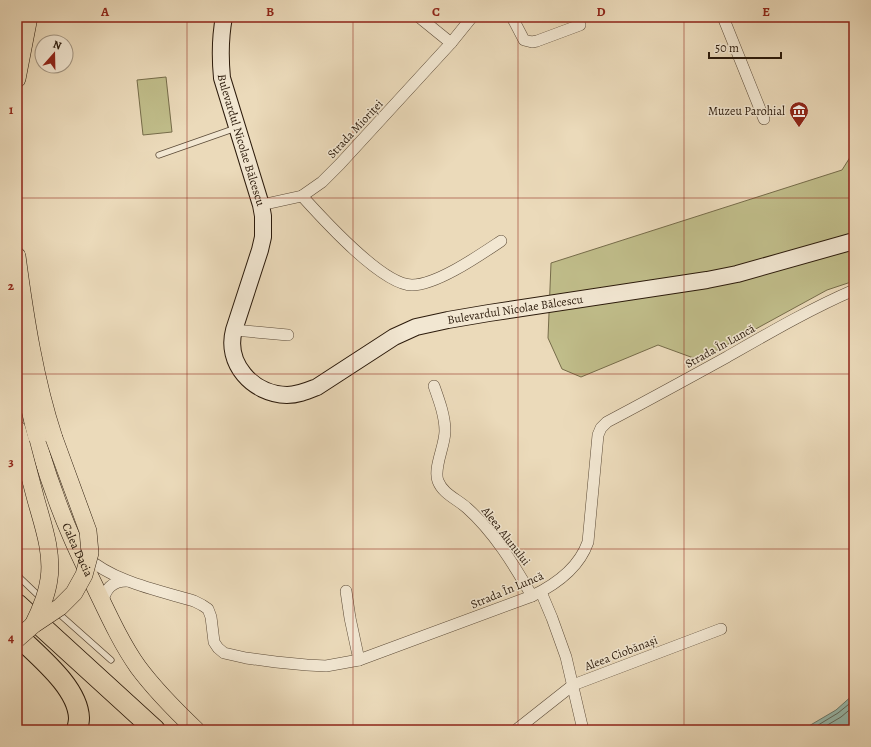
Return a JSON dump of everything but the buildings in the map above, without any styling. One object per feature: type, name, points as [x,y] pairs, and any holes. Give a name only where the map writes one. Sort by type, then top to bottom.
[{"type":"highway","points":[[17,604],[72,663],[108,696],[138,730]]},
{"type":"highway","points":[[22,627],[72,663]]},
{"type":"highway","points":[[22,627],[72,695],[77,706],[79,718],[77,730]]},
{"type":"highway","points":[[108,696],[155,730]]},
{"type":"main road","points":[[17,79],[29,17]]},
{"type":"main road","points":[[17,256],[27,323],[46,409],[54,438],[83,514],[88,531],[90,553],[84,574],[74,593],[60,607],[22,627]]},
{"type":"main road","name":"Calea Dacia","points":[[17,342],[28,398],[42,454],[56,498],[76,548],[103,605],[137,666],[174,709],[196,730]]},
{"type":"main road","points":[[17,639],[22,627],[42,605],[49,579],[49,561],[42,522],[19,436]]},
{"type":"street","name":"Bulevardul Nicolae Bălcescu","points":[[224,17],[220,43],[222,78],[261,205],[263,216],[263,237],[260,250],[234,330],[232,347],[236,364],[242,372],[257,386],[266,390],[278,394],[294,395],[304,393],[317,387],[394,337],[416,327],[489,313],[708,280],[737,274],[854,241]]},
{"type":"street","points":[[419,17],[451,43]]},
{"type":"street","name":"Strada Mioriței","points":[[261,205],[302,196],[322,182],[451,43],[472,17]]},
{"type":"street","points":[[512,17],[524,40],[532,42],[580,25]]},
{"type":"street","points":[[724,17],[764,119]]},
{"type":"street","points":[[302,196],[340,237],[389,277],[401,283],[411,285],[426,283],[460,267],[502,241]]},
{"type":"street","name":"Strada În Luncă","points":[[76,548],[101,568],[115,575],[202,605],[208,610],[214,642],[224,653],[246,658],[306,666],[326,666],[359,660],[537,594],[569,573],[578,563],[585,551],[590,530],[598,435],[601,428],[607,422],[692,377],[805,313],[854,290]]},
{"type":"street","points":[[234,330],[288,336]]},
{"type":"street","name":"Aleea Alunului","points":[[434,386],[439,400],[445,430],[444,447],[437,472],[437,480],[441,488],[466,508],[490,533],[537,594],[552,618],[566,657],[573,685]]},
{"type":"street","points":[[103,605],[104,596],[107,589],[114,583],[120,581],[130,581]]},
{"type":"street","points":[[346,591],[359,660]]},
{"type":"street","name":"Aleea Ciobănași","points":[[573,685],[721,629]]},
{"type":"street","points":[[516,730],[573,685],[583,730]]},
{"type":"lane","points":[[158,155],[237,128]]},
{"type":"lane","points":[[17,572],[20,578],[38,595],[111,660]]},
{"type":"shaded area","points":[[166,77],[172,132],[143,135],[137,80]]},
{"type":"shaded area","points":[[854,151],[854,281],[827,290],[699,360],[658,345],[581,377],[562,369],[548,338],[551,263],[842,170]]},
{"type":"water","points":[[854,694],[854,730],[802,730],[836,710]]},
{"type":"place","name":"Muzeu Parohial","points":[[799,128]]}]
